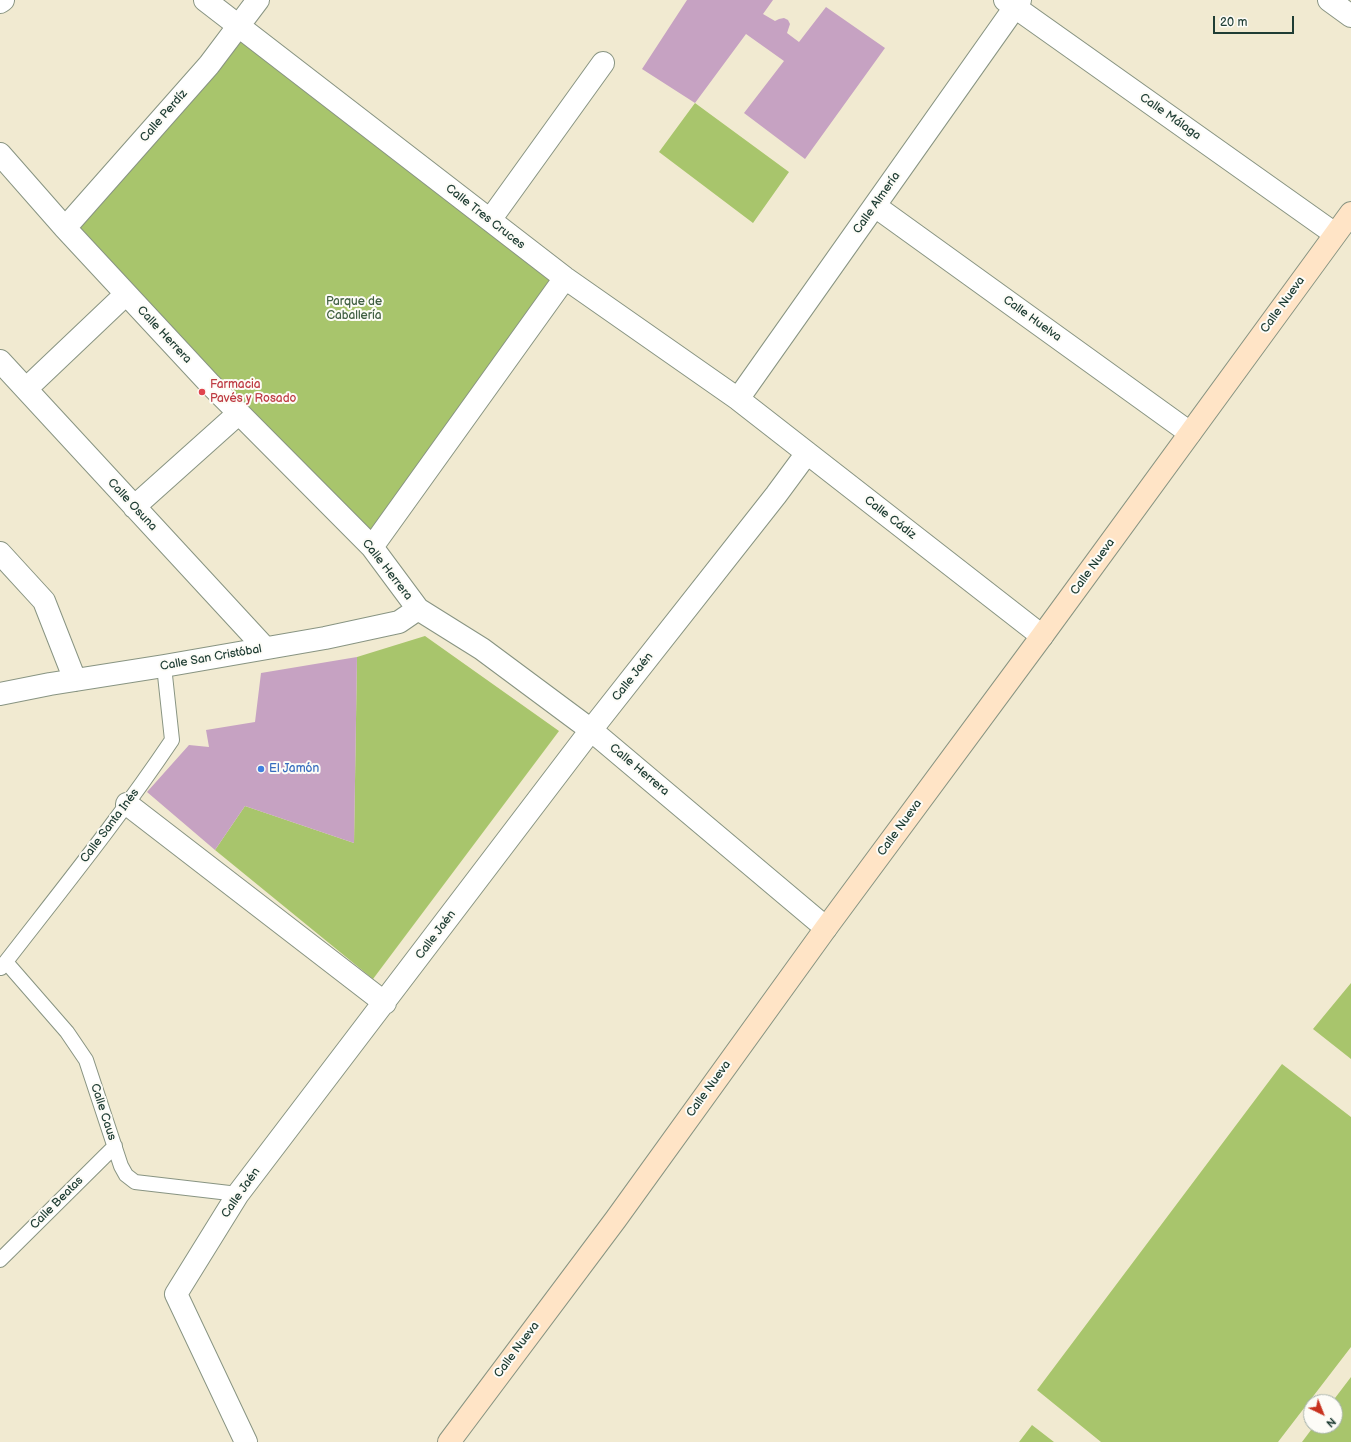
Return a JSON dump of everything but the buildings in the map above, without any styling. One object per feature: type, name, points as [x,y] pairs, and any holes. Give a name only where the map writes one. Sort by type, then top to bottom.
[{"type":"street","name":"Calle Tres Cruces","points":[[205,0],[565,278],[738,399]]},
{"type":"street","name":"Calle Perdíz","points":[[65,228],[209,65],[258,0]]},
{"type":"street","points":[[1329,0],[1351,16]]},
{"type":"street","name":"Calle Almería","points":[[738,399],[875,206],[1013,2]]},
{"type":"street","name":"Calle Málaga","points":[[1013,2],[1335,234]]},
{"type":"street","points":[[490,220],[603,63]]},
{"type":"street","name":"Calle Herrera","points":[[3,165],[65,228],[209,383],[372,547],[418,610],[482,649],[591,730],[826,928]]},
{"type":"street","name":"Calle Huelva","points":[[875,206],[1190,433]]},
{"type":"street","name":"Calle Nueva","points":[[449,1442],[616,1219],[826,928],[1042,636],[1351,213]]},
{"type":"street","points":[[372,547],[565,278]]},
{"type":"street","points":[[26,389],[126,294]]},
{"type":"street","name":"Calle Osuna","points":[[0,361],[265,648]]},
{"type":"street","name":"Calle Cádiz","points":[[738,399],[1042,636]]},
{"type":"street","points":[[134,506],[239,413]]},
{"type":"street","name":"Calle Jaén","points":[[246,1442],[176,1294],[238,1194],[385,1003],[591,730],[776,495],[807,453]]},
{"type":"street","points":[[0,553],[44,601],[75,680]]},
{"type":"street","name":"Calle San Cristóbal","points":[[0,694],[325,638],[399,622],[418,610]]},
{"type":"street","points":[[128,804],[385,1003]]},
{"type":"lane","name":"Calle Santa Inés","points":[[3,965],[128,804],[172,740],[164,666]]},
{"type":"lane","name":"Calle Caus","points":[[3,965],[67,1032],[86,1060],[114,1146],[126,1175],[135,1182],[238,1194]]},
{"type":"lane","name":"Calle Beatas","points":[[0,1260],[114,1146]]},
{"type":"green space","name":"Parque de Caballería","points":[[238,26],[565,278],[372,547],[65,228]]},
{"type":"green space","points":[[695,103],[789,172],[753,223],[659,152]]},
{"type":"green space","points":[[425,636],[559,731],[373,979],[215,850],[245,806],[354,843],[357,657]]},
{"type":"green space","points":[[1351,983],[1351,1059],[1313,1029]]},
{"type":"green space","points":[[1282,1064],[1351,1117],[1351,1347],[1315,1394],[1303,1394],[1303,1409],[1278,1442],[1101,1442],[1037,1390]]},
{"type":"green space","points":[[1351,1377],[1351,1442],[1302,1442],[1308,1434],[1343,1434],[1343,1394],[1338,1394]]},
{"type":"green space","points":[[1032,1425],[1054,1442],[1019,1442]]},
{"type":"place","name":"Farmacia Pavés y Rosado","points":[[202,392]]},
{"type":"place","name":"El Jamón","points":[[261,769]]}]
